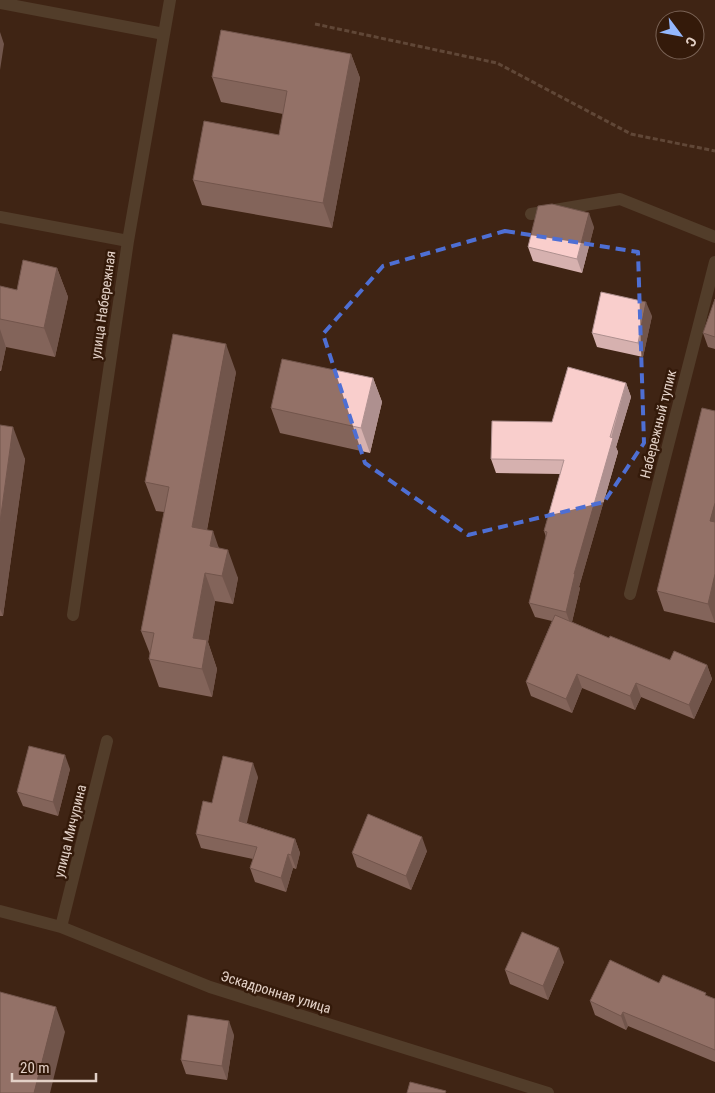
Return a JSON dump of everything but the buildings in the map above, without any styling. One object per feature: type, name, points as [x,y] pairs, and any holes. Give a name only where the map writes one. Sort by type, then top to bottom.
[{"type":"street","name":"улица Набережная","points":[[73,615],[128,241],[170,0]]},
{"type":"street","points":[[0,2],[164,34]]},
{"type":"street","points":[[532,214],[620,199],[715,237]]},
{"type":"street","points":[[0,217],[128,241]]},
{"type":"street","name":"Набережный тупик","points":[[630,594],[715,262]]},
{"type":"street","name":"улица Мичурина","points":[[61,927],[107,741]]},
{"type":"street","name":"Эскадронная улица","points":[[0,911],[61,927],[210,987],[548,1093]]},
{"type":"path","points":[[315,24],[497,63],[631,134],[715,151]]},
{"type":"highlighted area","points":[[505,231],[638,252],[644,443],[604,502],[468,535],[365,463],[323,334],[383,266]]}]
